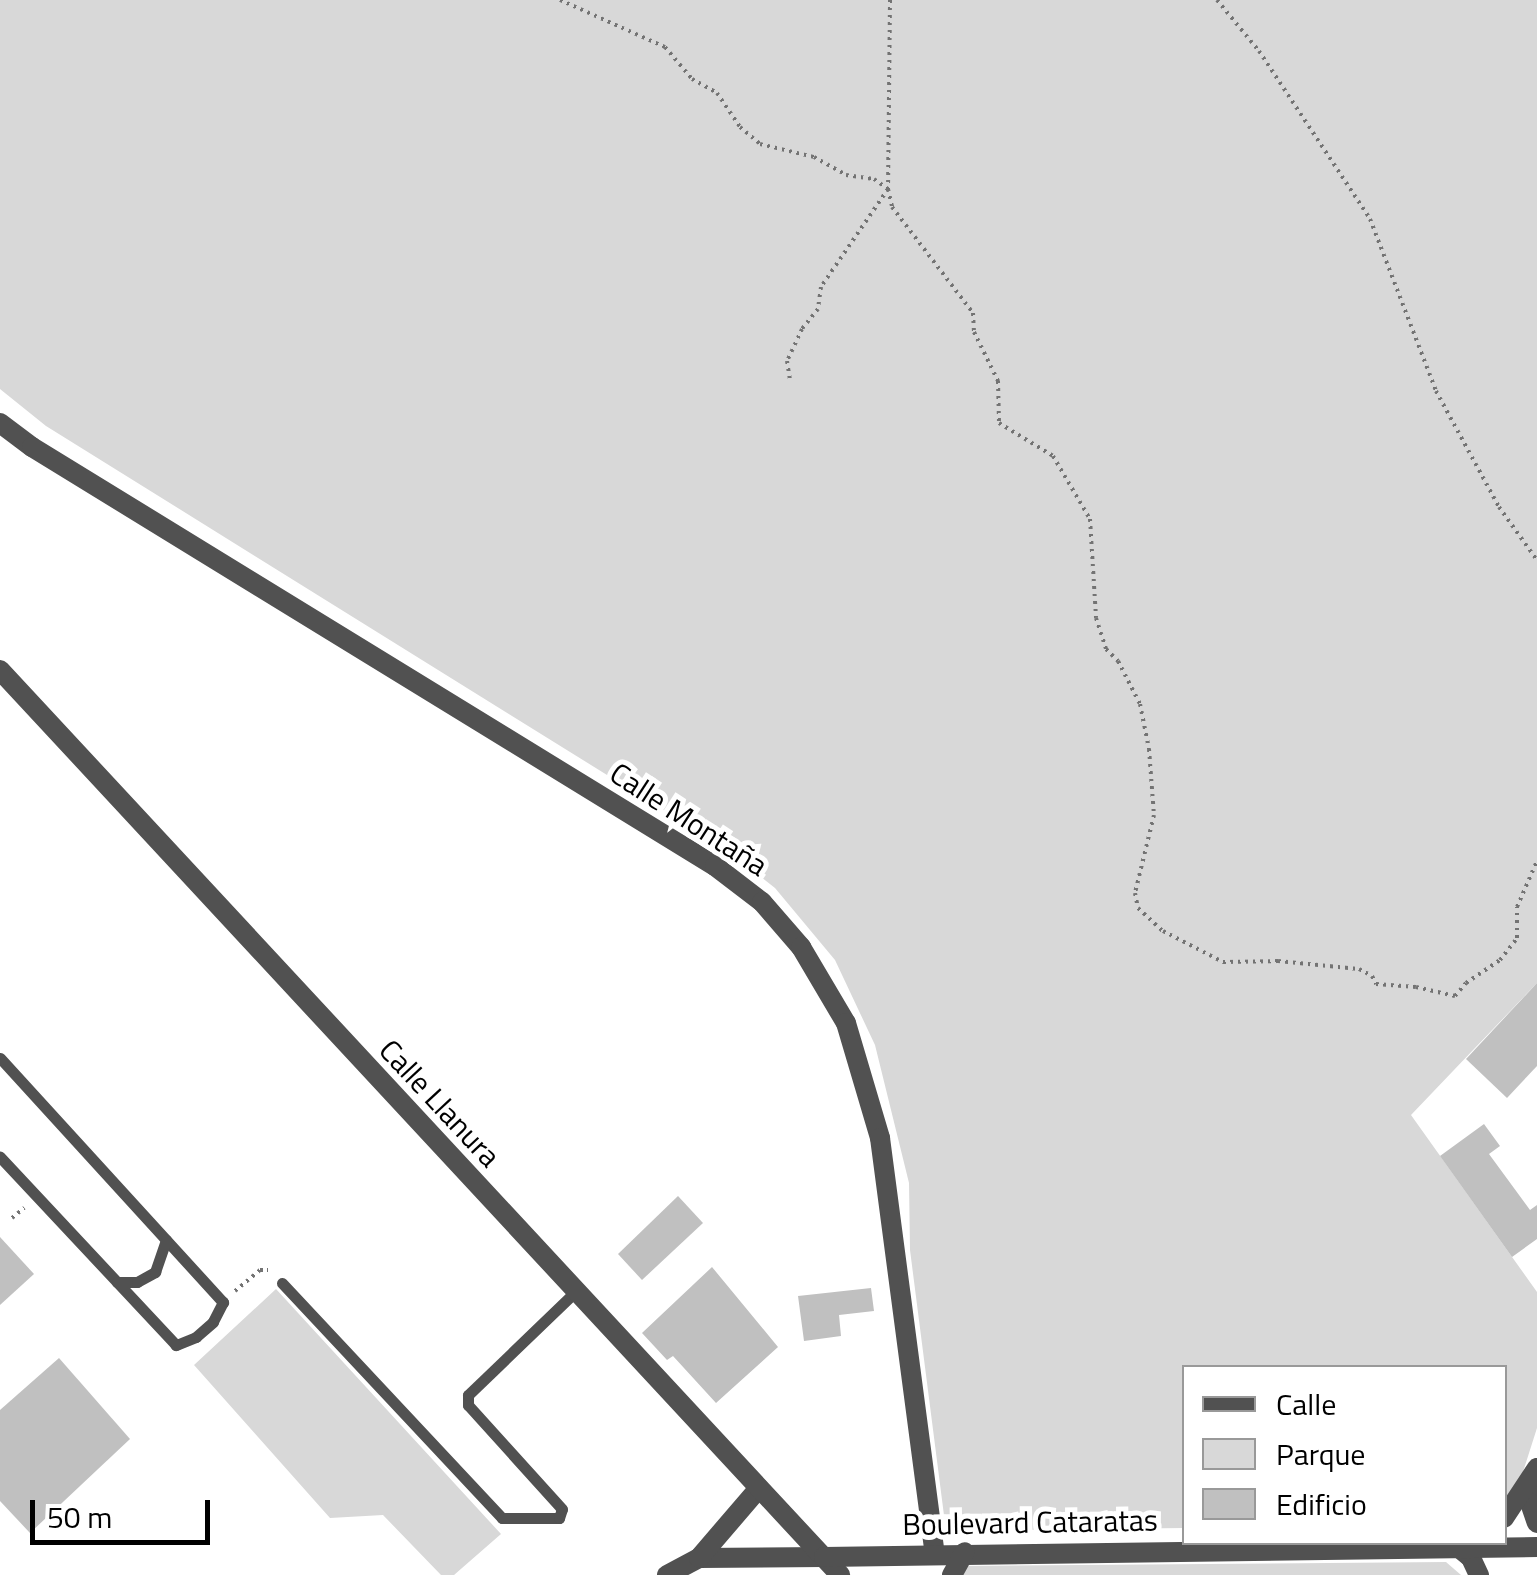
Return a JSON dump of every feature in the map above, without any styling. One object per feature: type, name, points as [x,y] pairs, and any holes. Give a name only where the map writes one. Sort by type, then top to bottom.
[{"type":"street","name":"Calle Montaña","points":[[0,423],[32,448],[715,866],[762,902],[792,935],[818,970],[846,1023],[873,1108],[935,1553]]},
{"type":"street","name":"Calle Llanura","points":[[0,670],[574,1293],[840,1575]]},
{"type":"street","points":[[1507,1514],[1534,1474]]},
{"type":"street","points":[[1534,1474],[1530,1503],[1537,1523]]},
{"type":"street","points":[[668,1574],[699,1558],[759,1488]]},
{"type":"street","points":[[1464,1545],[1480,1575]]},
{"type":"street","name":"Boulevard Cataratas","points":[[699,1558],[1537,1546]]},
{"type":"street","points":[[952,1575],[965,1552]]},
{"type":"lane","points":[[0,1058],[223,1302],[205,1330],[176,1345],[0,1157]]},
{"type":"lane","points":[[117,1282],[137,1282],[155,1272],[166,1240]]},
{"type":"lane","points":[[282,1283],[502,1518],[559,1518],[562,1508],[468,1404],[468,1395],[574,1293]]},
{"type":"path","points":[[560,0],[665,46],[692,79],[717,94],[740,128],[760,144],[814,157],[846,176],[874,179],[888,189]]},
{"type":"path","points":[[890,0],[888,189],[897,216],[973,312],[974,332],[998,381],[999,423],[1053,456],[1090,519],[1096,618],[1106,648],[1118,660],[1140,704],[1149,750],[1153,829],[1135,893],[1143,916],[1180,942],[1222,962],[1278,961],[1359,969],[1372,976],[1376,984],[1416,987],[1455,996],[1466,983],[1500,960],[1517,938],[1517,908],[1537,861]]},
{"type":"path","points":[[1217,0],[1278,78],[1370,219],[1436,391],[1499,507],[1537,560]]},
{"type":"path","points":[[790,380],[787,361],[802,329],[818,310],[821,287],[888,189]]},
{"type":"path","points":[[223,1302],[260,1270],[270,1270],[282,1283]]},
{"type":"green space","points":[[0,0],[1537,0],[1537,983],[1411,1115],[1537,1292],[1537,1428],[1522,1475],[1507,1500],[1507,1365],[1182,1365],[1182,1528],[946,1531],[910,1250],[909,1183],[875,1045],[835,960],[775,888],[726,849],[46,426],[0,389]]},
{"type":"green space","points":[[276,1289],[501,1534],[454,1575],[441,1575],[383,1515],[330,1518],[194,1365]]},
{"type":"green space","points":[[1446,1562],[1461,1575],[959,1575],[962,1566]]},
{"type":"building","points":[[1537,983],[1537,1066],[1507,1098],[1466,1059]]},
{"type":"building","points":[[1484,1124],[1500,1146],[1489,1154],[1530,1210],[1537,1205],[1537,1239],[1512,1257],[1440,1156]]},
{"type":"building","points":[[678,1196],[703,1223],[642,1280],[618,1254]]},
{"type":"building","points":[[0,1237],[34,1274],[0,1305]]},
{"type":"building","points":[[712,1267],[778,1347],[716,1403],[673,1356],[667,1360],[642,1333]]},
{"type":"building","points":[[871,1288],[874,1311],[839,1315],[841,1336],[804,1341],[798,1296]]},
{"type":"building","points":[[59,1358],[130,1439],[30,1533],[0,1501],[0,1410]]}]
